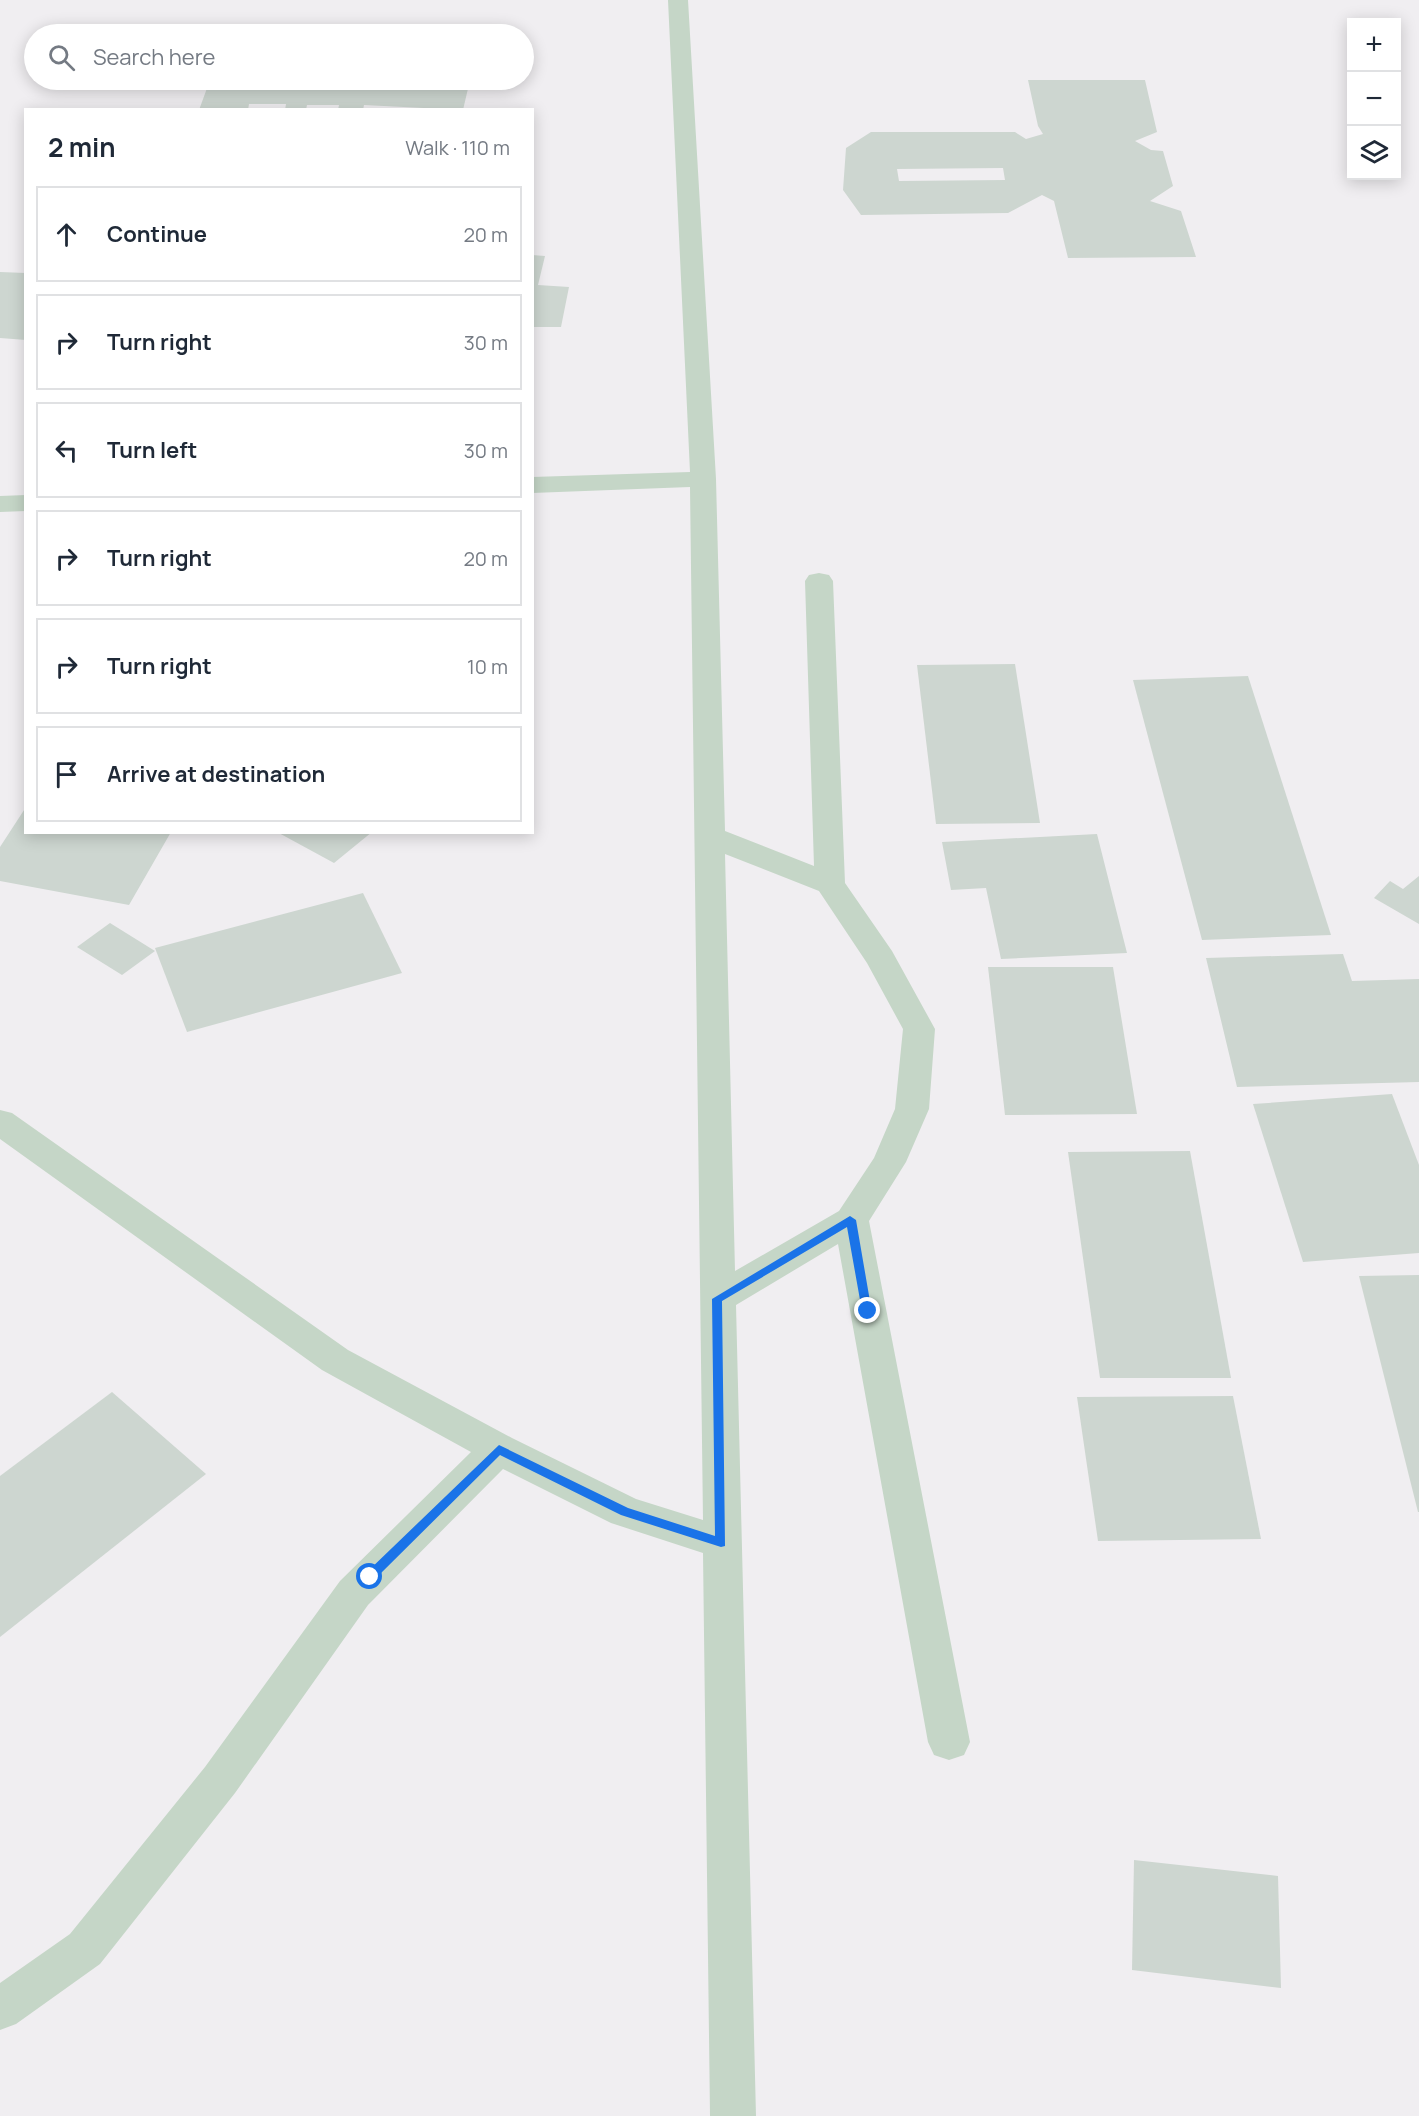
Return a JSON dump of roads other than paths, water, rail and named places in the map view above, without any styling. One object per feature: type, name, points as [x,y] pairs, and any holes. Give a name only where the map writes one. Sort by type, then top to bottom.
[{"type":"lane","points":[[678,0],[703,479],[733,2116]]},
{"type":"lane","points":[[534,485],[703,479]]},
{"type":"lane","points":[[0,504],[24,503]]},
{"type":"lane","points":[[717,1299],[850,1220],[889,1162],[912,1109],[919,1029],[881,958],[830,884],[819,581]]},
{"type":"lane","points":[[709,836],[830,884]]},
{"type":"lane","points":[[0,1122],[335,1360],[499,1449],[625,1512],[721,1542]]},
{"type":"lane","points":[[850,1220],[949,1742]]},
{"type":"lane","points":[[0,2009],[85,1949],[220,1780],[354,1593],[499,1449]]}]
